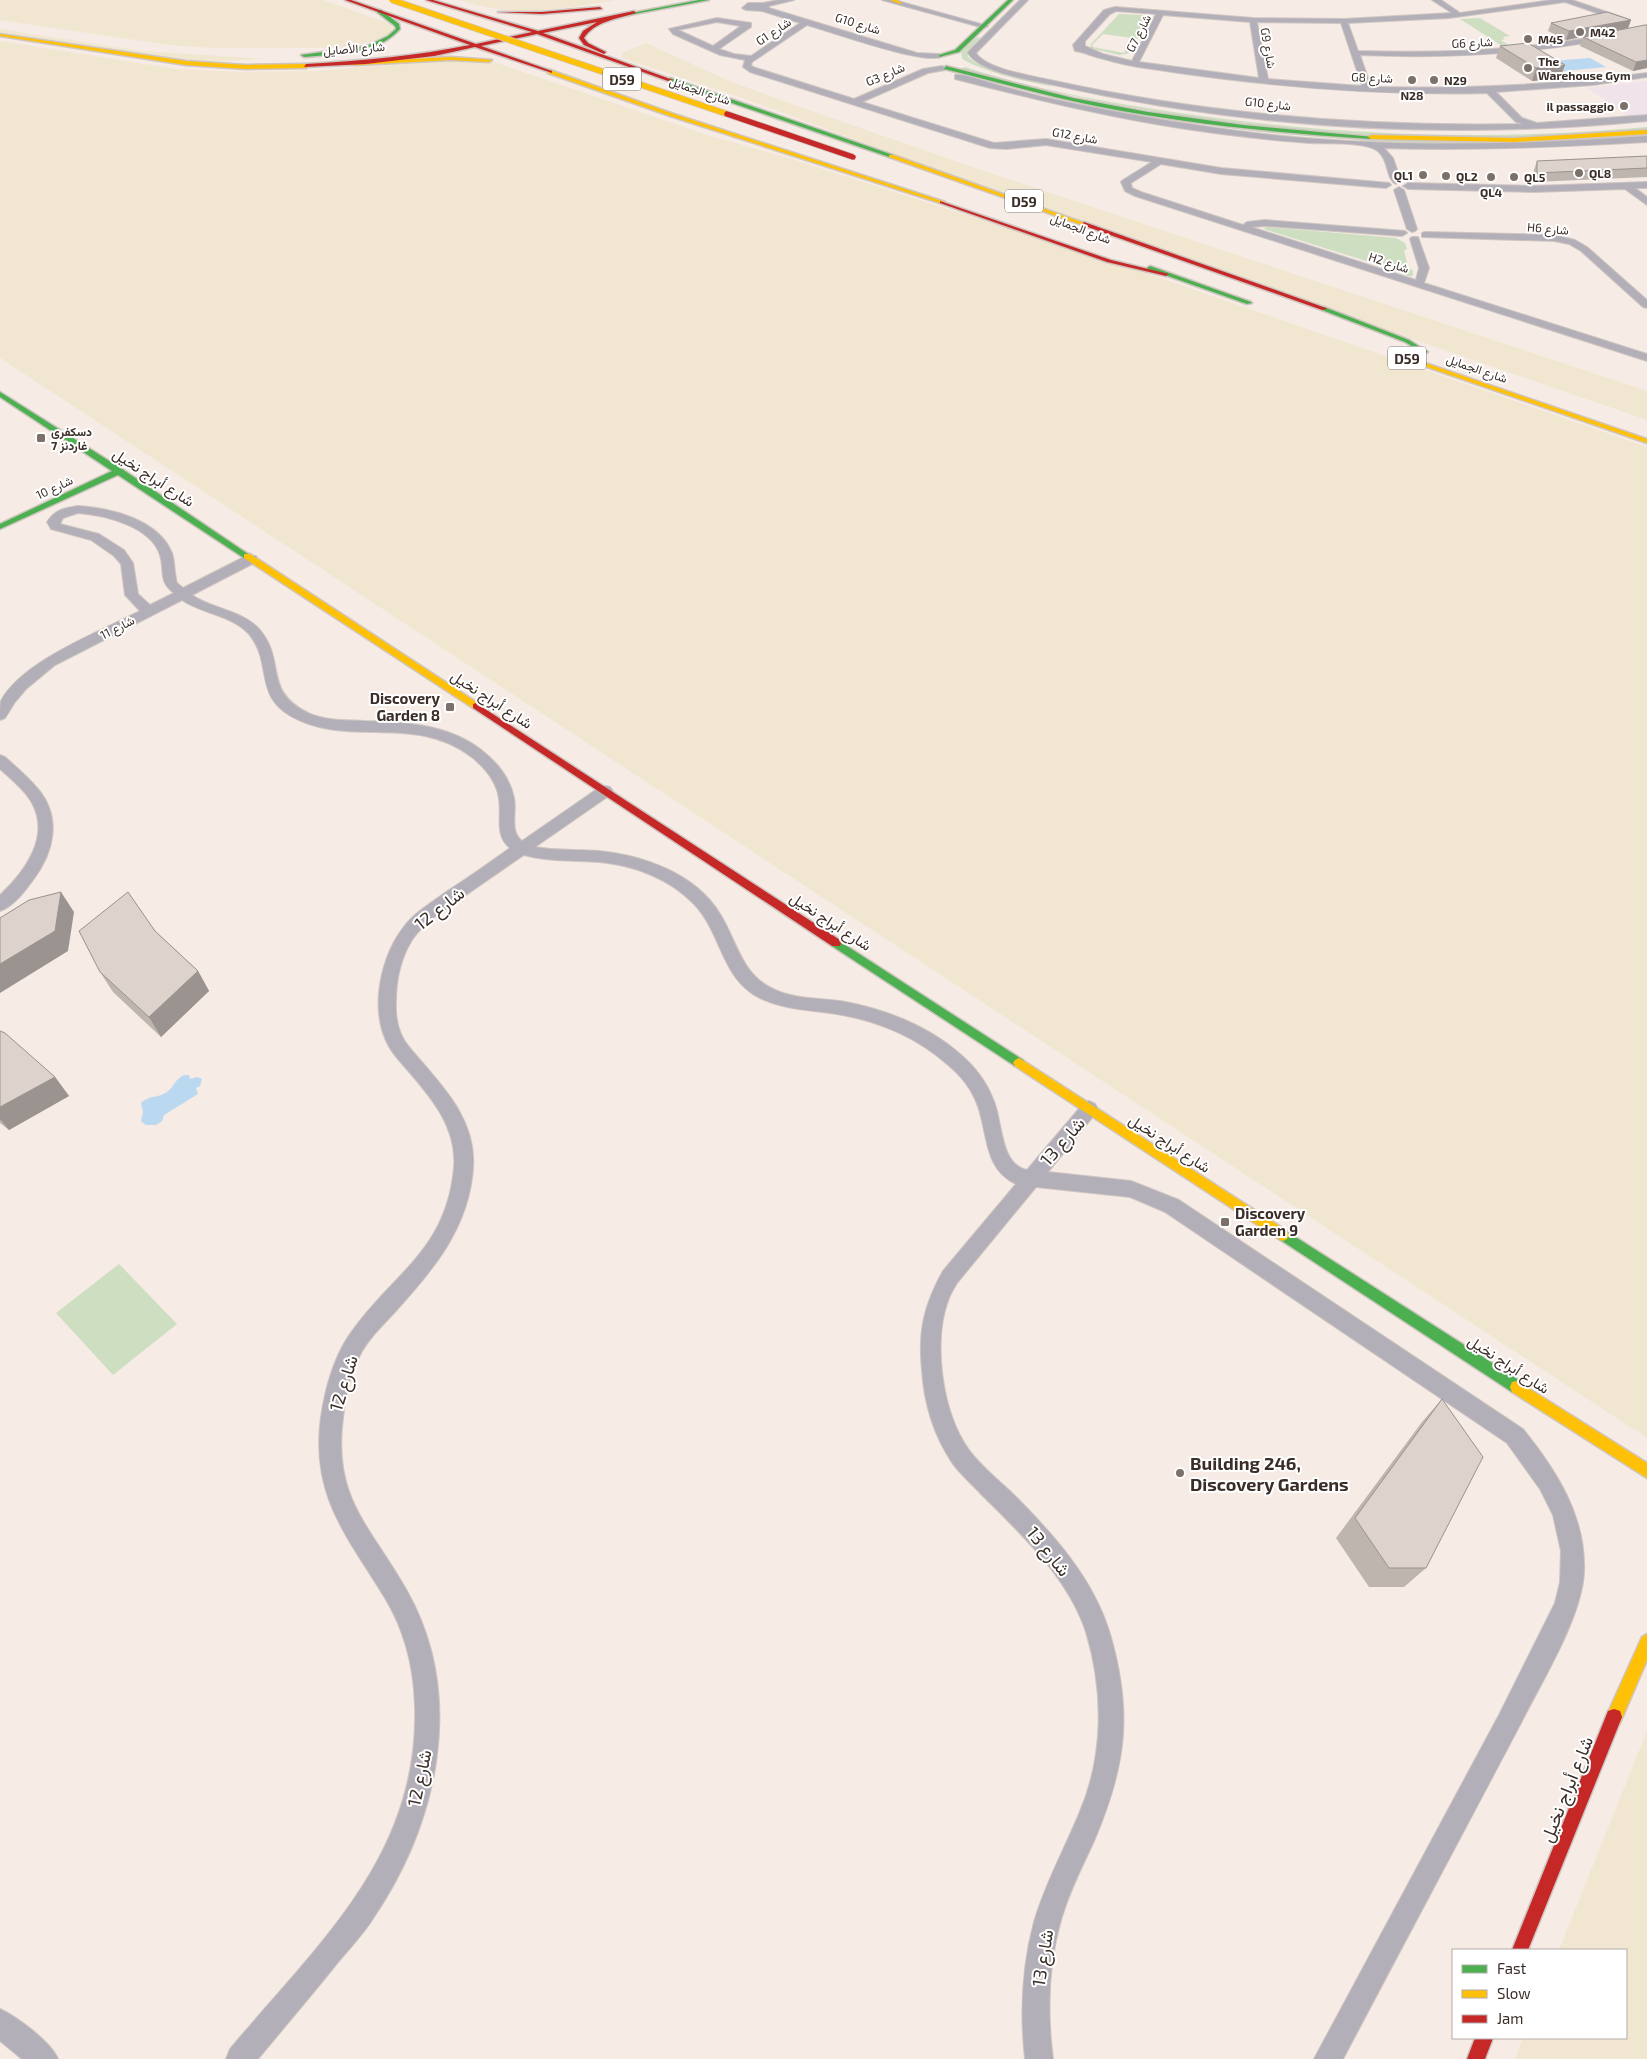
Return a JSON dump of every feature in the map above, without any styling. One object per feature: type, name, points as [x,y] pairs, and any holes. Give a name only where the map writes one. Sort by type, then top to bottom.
[{"type":"main road","points":[[347,0],[452,38]]},
{"type":"main road","name":"شارع الجمايل","points":[[392,0],[858,156]]},
{"type":"main road","name":"شارع الجمايل","points":[[407,0],[1430,353],[1369,325],[1026,202],[618,62]]},
{"type":"main road","name":"شارع الأصايل","points":[[480,37],[521,32],[600,8],[649,0]]},
{"type":"main road","name":"شارع الأصايل","points":[[256,55],[354,52],[452,38],[521,32],[707,0]]},
{"type":"main road","points":[[432,1],[480,10],[516,13],[542,13],[600,8]]},
{"type":"main road","name":"D59","points":[[432,1],[488,17],[521,32],[618,62]]},
{"type":"main road","points":[[944,68],[956,67],[959,58],[975,35],[987,30],[1017,1]]},
{"type":"main road","points":[[379,11],[480,37]]},
{"type":"main road","points":[[304,55],[366,47],[394,36],[398,29],[379,11]]},
{"type":"main road","points":[[618,62],[611,56],[586,44],[581,36],[591,27],[634,12]]},
{"type":"main road","points":[[337,63],[480,37],[494,23],[488,17]]},
{"type":"main road","points":[[0,25],[143,47],[228,54]]},
{"type":"main road","points":[[521,32],[598,60],[618,62]]},
{"type":"main road","name":"شارع الأصايل","points":[[0,35],[193,64],[256,66],[337,63]]},
{"type":"main road","name":"D59","points":[[480,37],[559,75],[672,116],[978,214],[1109,261],[1166,274]]},
{"type":"main road","points":[[926,66],[929,59],[940,56],[959,58]]},
{"type":"main road","points":[[337,63],[366,64],[439,58],[468,58],[502,62],[538,72],[559,75]]},
{"type":"main road","name":"G10 شارع","points":[[959,58],[982,71],[1052,94],[1260,122],[1346,129],[1456,134],[1566,131],[1647,125]]},
{"type":"main road","name":"G10 شارع","points":[[926,66],[944,68],[1052,94],[1157,115],[1286,131],[1401,138],[1538,139],[1647,132]]},
{"type":"main road","points":[[1052,94],[1079,88]]},
{"type":"main road","points":[[1332,122],[1346,129]]},
{"type":"main road","points":[[1456,134],[1474,127]]},
{"type":"main road","points":[[1514,146],[1538,139]]},
{"type":"main road","name":"شارع الجمايل","points":[[981,203],[1166,274],[1260,307]]},
{"type":"main road","name":"شارع الجمايل","points":[[1392,353],[1647,442]]},
{"type":"main road","name":"شارع أبراج نخيل","points":[[0,394],[1090,1109],[1647,1471]]},
{"type":"main road","name":"شارع 10","points":[[90,469],[104,463]]},
{"type":"main road","name":"شارع 10","points":[[0,526],[119,471]]},
{"type":"main road","name":"شارع أبراج نخيل","points":[[1520,1949],[1612,1722],[1647,1642]]},
{"type":"main road","points":[[1476,2059],[1484,2039]]},
{"type":"street","name":"G10 شارع","points":[[790,0],[764,7],[806,22],[916,55],[940,56]]},
{"type":"street","points":[[886,0],[987,30]]},
{"type":"street","points":[[1436,0],[1459,15]]},
{"type":"street","points":[[1160,13],[1253,20],[1344,21],[1459,15],[1566,0],[1647,28]]},
{"type":"street","name":"G8 شارع","points":[[1160,13],[1134,10],[1116,11],[1106,14],[1082,42],[1077,45],[1080,50],[1135,62],[1264,81],[1366,88],[1489,90],[1574,84],[1647,75]]},
{"type":"street","name":"G7 شارع","points":[[1135,62],[1160,13]]},
{"type":"street","points":[[714,49],[748,25],[717,20],[673,29],[676,32],[714,49],[729,55],[739,58],[753,58]]},
{"type":"street","name":"G9 شارع","points":[[1253,20],[1264,81]]},
{"type":"street","points":[[1344,21],[1366,88]]},
{"type":"street","name":"G1 شارع","points":[[753,58],[806,22]]},
{"type":"street","name":"G6 شارع","points":[[1356,54],[1447,54],[1520,50],[1586,42],[1647,28]]},
{"type":"street","name":"G10 شارع","points":[[987,30],[972,53],[976,61],[1013,73],[1079,88],[1221,112],[1332,122],[1474,127],[1546,126],[1647,118]]},
{"type":"street","name":"G10 شارع","points":[[916,55],[926,66]]},
{"type":"street","name":"G12 شارع","points":[[753,58],[747,63],[747,67],[993,146],[1006,147],[1032,142],[1046,142],[1158,162],[1263,176],[1401,186]]},
{"type":"street","name":"G3 شارع","points":[[854,102],[926,66]]},
{"type":"street","name":"G10 شارع","points":[[958,77],[1052,94],[1129,116],[1216,129],[1367,143],[1514,146],[1647,139]]},
{"type":"street","points":[[1489,90],[1519,120],[1546,126]]},
{"type":"street","points":[[1508,127],[1519,120]]},
{"type":"street","points":[[1367,143],[1380,148],[1388,154],[1401,186],[1417,234],[1425,272],[1423,279],[1418,284]]},
{"type":"street","points":[[1388,154],[1391,148],[1399,144]]},
{"type":"street","name":"H2 شارع","points":[[1158,162],[1126,182],[1125,186],[1138,194],[1647,358]]},
{"type":"street","points":[[1401,186],[1534,188],[1647,185]]},
{"type":"street","points":[[1627,186],[1647,202]]},
{"type":"street","points":[[1242,227],[1265,223],[1402,234],[1404,230],[1417,234]]},
{"type":"street","name":"H6 شارع","points":[[1417,234],[1554,238],[1572,242],[1584,249],[1647,304]]},
{"type":"street","points":[[148,611],[132,595],[127,563],[119,553],[95,537],[55,526],[53,522],[55,518],[67,511],[83,510],[109,514],[131,522],[149,533],[162,546],[169,562],[171,585],[199,605],[231,616],[252,629],[262,642],[266,654],[270,682],[279,701],[292,711],[309,719],[329,724],[394,727],[443,736],[467,746],[486,761],[500,778],[507,799],[508,837],[513,843],[523,848],[551,854],[610,858],[638,864],[663,874],[685,887],[703,904],[717,923],[732,962],[743,977],[760,990],[781,1000],[872,1015],[929,1040],[958,1063],[970,1076],[985,1099],[993,1124],[1001,1162],[1005,1168],[1016,1176],[1131,1189],[1172,1206],[1514,1436],[1540,1466],[1559,1499],[1571,1535],[1573,1571],[1567,1605],[1519,1704],[1398,1924],[1328,2059]]},
{"type":"street","name":"شارع 11","points":[[0,715],[14,692],[28,678],[50,662],[251,559]]},
{"type":"street","points":[[0,760],[41,805],[45,820],[45,835],[34,867],[22,884],[0,905]]},
{"type":"street","name":"شارع 12","points":[[240,2059],[365,1909],[385,1877],[401,1843],[414,1806],[423,1769],[428,1733],[428,1706],[421,1654],[399,1599],[352,1528],[340,1500],[333,1472],[330,1442],[332,1417],[340,1384],[355,1344],[426,1264],[441,1244],[454,1217],[462,1190],[464,1161],[460,1133],[438,1091],[396,1044],[390,1025],[388,989],[392,970],[406,934],[420,921],[605,791]]},
{"type":"street","name":"شارع 13","points":[[1039,2059],[1037,1987],[1044,1937],[1052,1905],[1099,1795],[1109,1762],[1111,1713],[1107,1670],[1096,1629],[1080,1592],[1059,1560],[1036,1533],[961,1457],[944,1424],[934,1390],[931,1359],[932,1326],[938,1298],[946,1284],[1030,1178],[1090,1109]]},
{"type":"street","points":[[0,2024],[44,2059]]},
{"type":"shaded area","points":[[1647,81],[1647,114],[1629,116],[1587,88]]},
{"type":"green space","points":[[1119,14],[1143,15],[1147,19],[1130,53],[1119,55],[1090,48],[1091,44]],"holes":[[[1103,34],[1132,38],[1124,53],[1093,47],[1092,45]]]},
{"type":"green space","points":[[1480,18],[1510,36],[1503,37],[1505,39],[1501,40],[1510,46],[1502,46],[1460,19]]},
{"type":"green space","points":[[981,37],[968,51],[968,57],[976,63],[1063,86],[1042,84],[1011,77],[980,67],[962,58],[961,51],[976,38]]},
{"type":"green space","points":[[965,67],[1050,90],[1107,101],[1194,115],[1307,128],[1364,132],[1477,135],[1534,134],[1647,127],[1647,130],[1485,138],[1345,134],[1296,130],[1199,119],[1102,102],[959,70]]},
{"type":"green space","points":[[1219,127],[1521,141],[1458,144],[1381,142]]},
{"type":"green space","points":[[1266,227],[1396,238],[1405,243],[1407,249],[1404,250],[1408,267],[1413,271],[1413,276],[1408,276],[1395,270],[1264,229]]},
{"type":"green space","points":[[119,1264],[177,1324],[113,1375],[56,1313]]},
{"type":"sand","points":[[0,0],[323,0],[388,23],[393,28],[386,38],[353,46],[323,48],[212,48],[169,45],[0,20]]},
{"type":"sand","points":[[460,0],[616,0],[557,9],[518,10],[479,6]]},
{"type":"sand","points":[[0,29],[142,51],[267,59],[215,61],[177,59],[0,32]]},
{"type":"sand","points":[[0,41],[177,69],[241,72],[315,71],[463,59],[494,62],[707,135],[785,157],[1123,265],[1647,447],[1647,1438],[0,358]]},
{"type":"sand","points":[[646,43],[729,81],[984,171],[1647,391],[1647,420],[1149,248],[742,98],[622,58],[622,53]]},
{"type":"sand","points":[[1647,1731],[1647,2059],[1515,2059],[1523,2039],[1627,2039],[1627,1949],[1559,1949]]},
{"type":"water","points":[[1590,58],[1606,67],[1554,72],[1539,62]]},
{"type":"water","points":[[184,1075],[189,1075],[190,1079],[197,1077],[202,1079],[200,1086],[196,1088],[198,1094],[164,1115],[162,1121],[156,1125],[146,1125],[141,1121],[143,1112],[141,1103],[167,1092]]},
{"type":"building","points":[[1607,12],[1631,20],[1569,31],[1551,23]]},
{"type":"building","points":[[1647,25],[1647,60],[1636,62],[1583,37]]},
{"type":"building","points":[[1528,43],[1565,65],[1536,68],[1500,46]]},
{"type":"building","points":[[1647,156],[1647,168],[1537,173],[1537,161]]},
{"type":"building","points":[[61,892],[55,931],[0,964],[0,918],[29,900]]},
{"type":"building","points":[[128,892],[155,931],[198,971],[149,1017],[100,972],[79,931]]},
{"type":"building","points":[[0,1031],[5,1033],[55,1077],[0,1107]]},
{"type":"building","points":[[1442,1399],[1483,1457],[1426,1568],[1389,1568],[1355,1518]]},
{"type":"traffic: fast","points":[[613,17],[707,0]]},
{"type":"traffic: fast","points":[[941,56],[957,51],[1011,0]]},
{"type":"traffic: fast","points":[[304,55],[355,50],[380,43],[398,29],[397,25],[379,11]]},
{"type":"traffic: fast","points":[[946,68],[1094,104],[1148,114],[1243,127],[1371,137]]},
{"type":"traffic: fast","points":[[670,80],[891,156]]},
{"type":"traffic: fast","points":[[1150,268],[1249,303]]},
{"type":"traffic: fast","points":[[1324,309],[1407,341],[1425,352]]},
{"type":"traffic: fast","points":[[0,394],[247,556]]},
{"type":"traffic: fast","points":[[0,527],[119,471]]},
{"type":"traffic: fast","points":[[836,943],[1019,1063]]},
{"type":"traffic: fast","points":[[1283,1235],[1517,1387]]},
{"type":"traffic: slow","points":[[392,0],[727,114]]},
{"type":"traffic: slow","points":[[892,0],[900,3]]},
{"type":"traffic: slow","points":[[0,35],[186,63],[246,67],[306,66]]},
{"type":"traffic: slow","points":[[337,63],[451,59],[489,60]]},
{"type":"traffic: slow","points":[[550,72],[672,115],[942,202]]},
{"type":"traffic: slow","points":[[1371,137],[1514,140],[1647,132]]},
{"type":"traffic: slow","points":[[891,156],[1084,224]]},
{"type":"traffic: slow","points":[[1400,356],[1647,441]]},
{"type":"traffic: slow","points":[[247,556],[476,706]]},
{"type":"traffic: slow","points":[[1019,1063],[1283,1235]]},
{"type":"traffic: slow","points":[[1517,1387],[1647,1471]]},
{"type":"traffic: slow","points":[[1614,1717],[1647,1642]]},
{"type":"traffic: jam","points":[[347,0],[550,72]]},
{"type":"traffic: jam","points":[[428,0],[516,25],[670,80]]},
{"type":"traffic: jam","points":[[500,12],[542,13],[600,8]]},
{"type":"traffic: jam","points":[[604,53],[586,44],[581,38],[585,32],[597,23],[634,12]]},
{"type":"traffic: jam","points":[[306,66],[366,62],[434,54],[613,17]]},
{"type":"traffic: jam","points":[[727,114],[853,157]]},
{"type":"traffic: jam","points":[[942,202],[1109,261],[1166,274]]},
{"type":"traffic: jam","points":[[1084,224],[1324,309]]},
{"type":"traffic: jam","points":[[476,706],[836,943]]},
{"type":"traffic: jam","points":[[1520,1949],[1614,1717]]},
{"type":"traffic: jam","points":[[1476,2059],[1484,2039]]},
{"type":"place","name":"M42","points":[[1580,32]]},
{"type":"place","name":"M45","points":[[1528,39]]},
{"type":"place","name":"The Warehouse Gym","points":[[1528,68]]},
{"type":"place","name":"N28","points":[[1412,80]]},
{"type":"place","name":"N29","points":[[1434,80]]},
{"type":"place","name":"il passaggio","points":[[1624,106]]},
{"type":"place","name":"QL8","points":[[1579,173]]},
{"type":"place","name":"QL1","points":[[1423,175]]},
{"type":"place","name":"QL2","points":[[1446,176]]},
{"type":"place","name":"QL4","points":[[1491,177]]},
{"type":"place","name":"QL5","points":[[1514,177]]},
{"type":"place","name":"دسكفري غاردنز 7","points":[[41,438]]},
{"type":"place","name":"Discovery Garden 8","points":[[450,707]]},
{"type":"place","name":"Discovery Garden 9","points":[[1225,1222]]},
{"type":"place","name":"Building 246, Discovery Gardens","points":[[1180,1473]]}]
